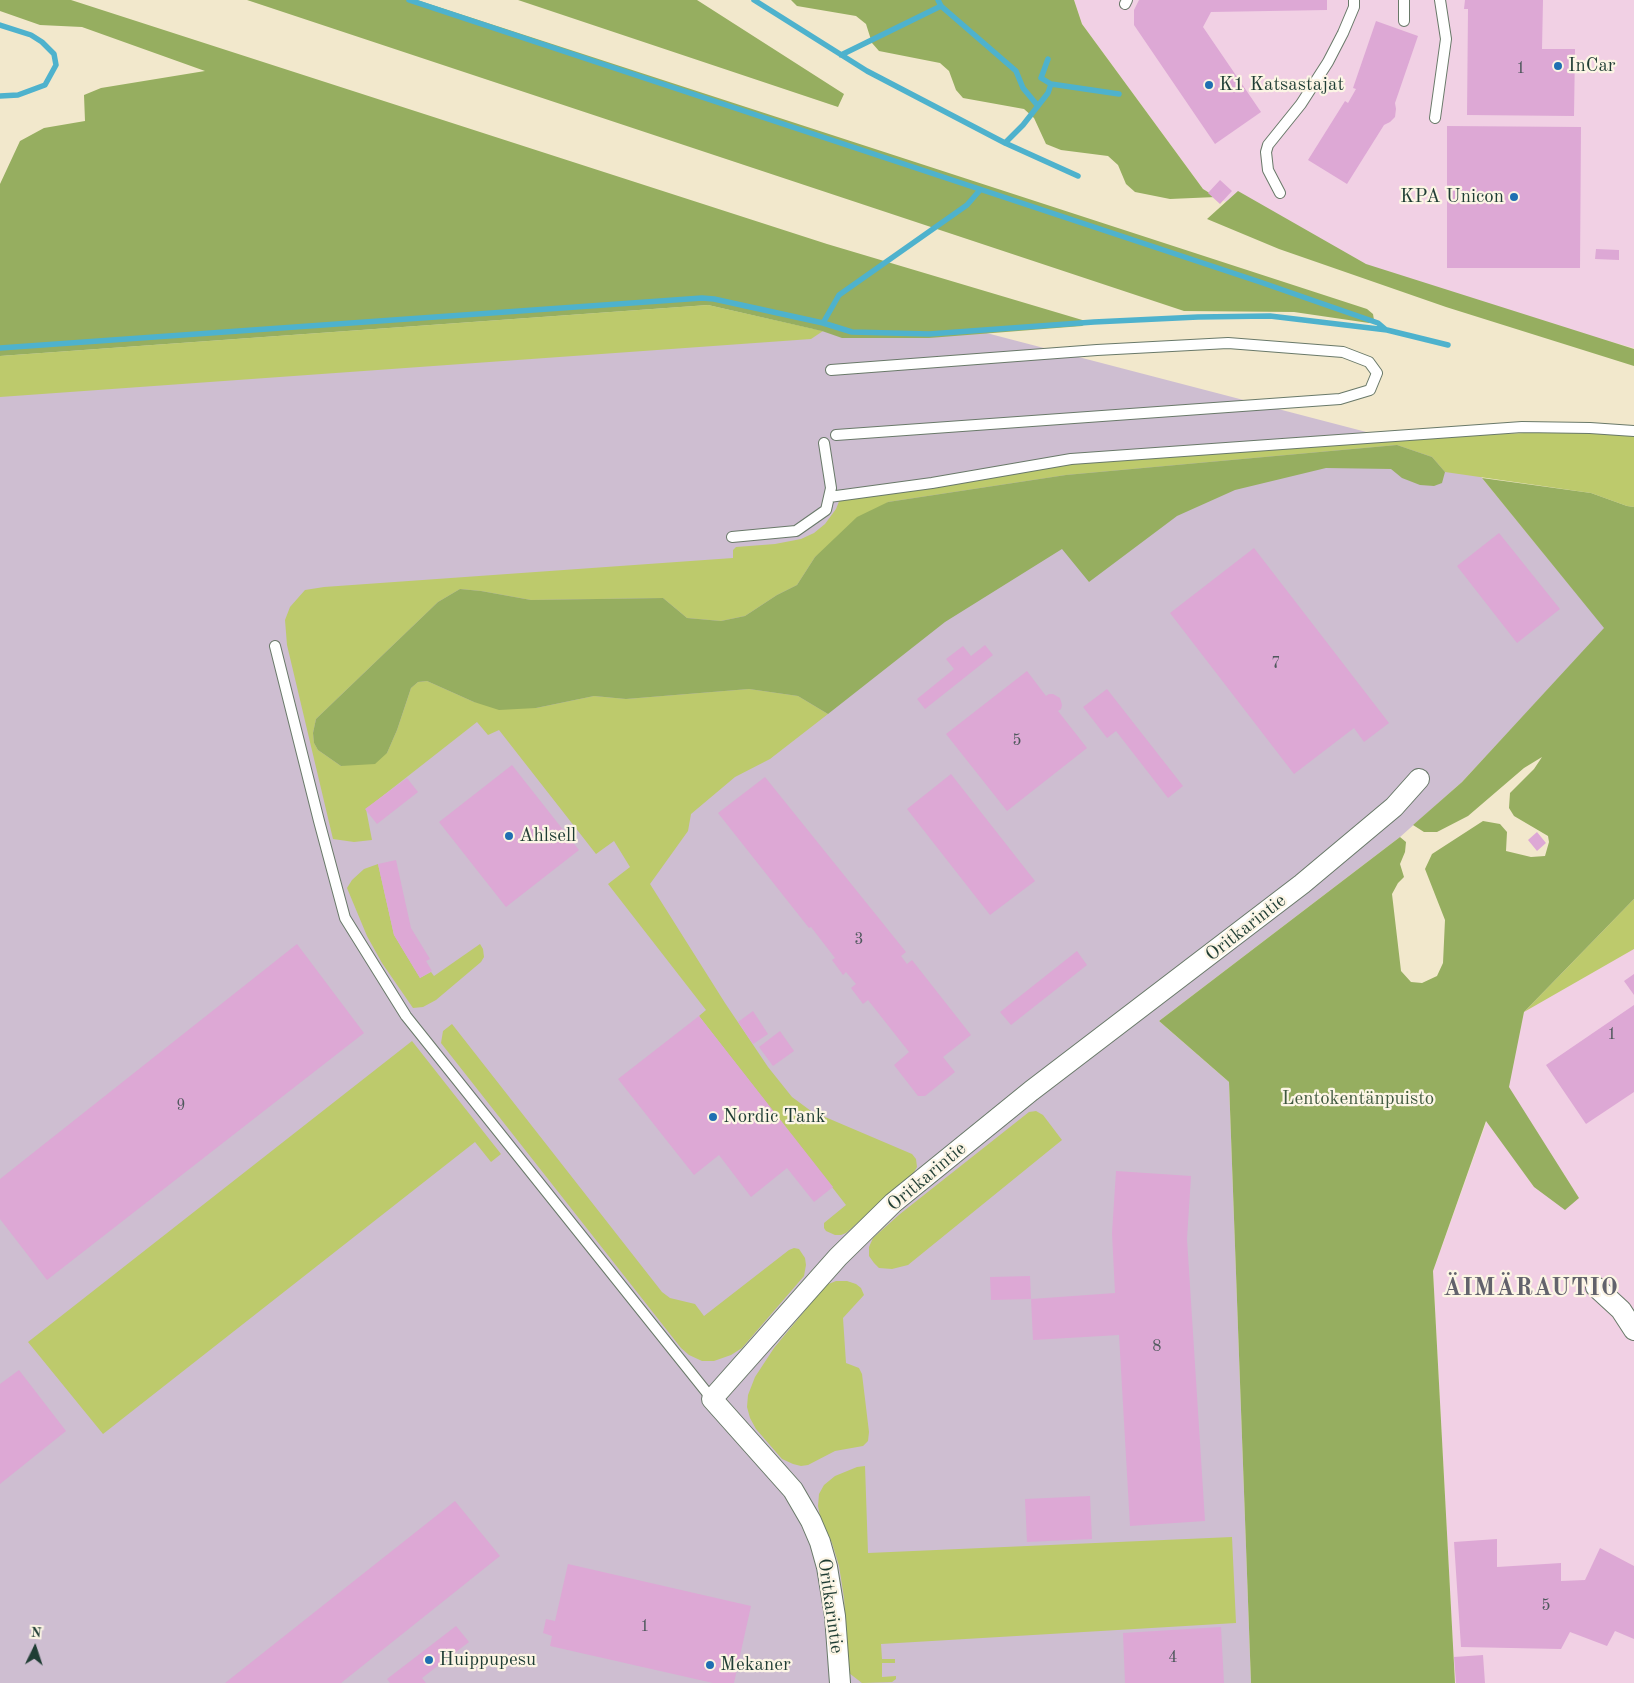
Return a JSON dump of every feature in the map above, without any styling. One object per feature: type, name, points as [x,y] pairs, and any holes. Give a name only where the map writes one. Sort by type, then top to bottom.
[{"type":"street","name":"Oritkarintie","points":[[840,1683],[835,1616],[830,1582],[820,1542],[811,1521],[793,1490],[712,1399],[838,1257],[893,1203],[1032,1091],[1302,884],[1394,807],[1419,779]]},
{"type":"street","points":[[1596,1287],[1621,1310],[1634,1330]]},
{"type":"lane","points":[[1280,193],[1268,170],[1266,152],[1268,145],[1301,104],[1328,62],[1354,7],[1354,0]]},
{"type":"lane","points":[[1404,0],[1404,21]]},
{"type":"lane","points":[[1435,118],[1446,40],[1440,0]]},
{"type":"lane","points":[[831,370],[1097,350],[1228,343],[1343,352],[1369,362],[1377,374],[1370,390],[1340,398],[836,435]]},
{"type":"lane","points":[[829,497],[932,483],[1071,459],[1522,427],[1634,431]]},
{"type":"lane","points":[[732,537],[796,531],[826,510],[831,488],[824,443]]},
{"type":"lane","points":[[275,646],[345,918],[406,1016],[712,1399]]},
{"type":"shaded area","points":[[1074,0],[1634,0],[1634,348],[1352,273],[1203,189],[1082,24]]},
{"type":"shaded area","points":[[948,323],[1470,459],[1482,478],[1605,628],[1462,782],[1400,837],[1159,1021],[1229,1082],[1251,1683],[0,1683],[0,367]]},
{"type":"shaded area","points":[[1634,899],[1634,1683],[1455,1683],[1433,1271],[1487,1120],[1534,1187],[1579,1198],[1508,1087],[1524,1012]]},
{"type":"green space","points":[[0,0],[71,0],[827,244],[1089,322],[1082,326],[929,338],[842,338],[822,331],[708,305],[0,356],[0,184],[20,141],[44,128],[85,121],[84,95],[101,88],[205,71],[82,27],[40,25],[0,11]]},
{"type":"green space","points":[[247,0],[417,0],[1367,309],[1373,314],[1374,320],[1369,323],[1294,312],[1184,311]]},
{"type":"green space","points":[[518,0],[697,0],[844,94],[838,107]]},
{"type":"green space","points":[[791,0],[1074,0],[1082,24],[1203,189],[1216,197],[1170,199],[1135,192],[1126,184],[1118,165],[1108,156],[1061,150],[1046,144],[1034,118],[1024,109],[963,98],[956,90],[949,71],[940,63],[879,51],[872,43],[866,24],[856,16],[797,6]]},
{"type":"green space","points":[[1238,191],[1366,264],[1634,349],[1634,366],[1446,307],[1279,249],[1207,219]]},
{"type":"green space","points":[[708,305],[823,331],[811,339],[0,397],[0,356]]},
{"type":"green space","points":[[1589,432],[1634,435],[1634,507],[1591,493],[1445,472],[1432,457],[1397,445],[1066,475],[888,502],[815,557],[797,585],[777,595],[745,616],[721,621],[687,618],[663,598],[531,600],[460,589],[438,602],[316,719],[313,733],[314,743],[318,750],[341,766],[387,753],[411,688],[418,682],[427,681],[474,702],[536,708],[594,696],[626,699],[749,689],[798,696],[828,714],[770,759],[735,777],[691,814],[688,831],[650,884],[725,1003],[768,1067],[792,1097],[811,1111],[912,1154],[916,1159],[917,1167],[913,1174],[846,1233],[841,1235],[835,1235],[826,1231],[824,1223],[846,1205],[699,1016],[706,1010],[608,884],[630,867],[614,841],[596,854],[499,730],[488,735],[477,722],[366,809],[372,840],[354,842],[333,839],[287,645],[285,620],[290,607],[305,590],[324,587],[733,558],[733,550],[736,547],[775,544],[801,539],[814,533],[825,524],[836,509],[840,499],[1072,464],[1435,437]]},
{"type":"green space","points":[[1397,445],[1432,457],[1445,472],[1442,483],[1434,486],[1420,485],[1402,478],[1391,469],[1326,468],[1235,490],[1177,516],[1089,582],[1062,549],[945,622],[828,714],[798,696],[749,689],[626,699],[594,696],[536,708],[499,710],[474,702],[427,681],[418,682],[411,688],[387,753],[375,764],[341,766],[318,750],[314,743],[313,733],[316,719],[438,602],[460,589],[531,600],[663,598],[687,618],[721,621],[745,616],[777,595],[797,585],[815,557],[857,517],[888,502],[1066,475]]},
{"type":"green space","name":"Lentokentänpuisto","points":[[1482,478],[1591,493],[1634,507],[1634,899],[1524,1012],[1509,1087],[1579,1198],[1565,1210],[1534,1187],[1486,1121],[1433,1271],[1455,1683],[1251,1683],[1229,1082],[1159,1021],[1400,837],[1406,842],[1405,852],[1400,864],[1404,877],[1392,894],[1401,971],[1411,982],[1422,983],[1437,976],[1443,963],[1445,920],[1425,869],[1432,854],[1483,821],[1500,824],[1507,832],[1506,851],[1531,857],[1545,856],[1549,842],[1548,836],[1514,816],[1509,808],[1510,793],[1534,769],[1542,757],[1524,768],[1468,816],[1437,832],[1424,832],[1413,825],[1462,782],[1604,628]]},
{"type":"green space","points":[[378,864],[394,935],[420,978],[431,972],[434,976],[480,944],[483,949],[484,957],[481,962],[436,1000],[423,1007],[413,1008],[382,963],[367,936],[347,888],[352,880],[364,869]]},
{"type":"green space","points":[[1634,899],[1634,949],[1524,1012]]},
{"type":"green space","points":[[452,1024],[662,1292],[670,1298],[695,1304],[704,1316],[789,1250],[799,1249],[805,1258],[804,1276],[742,1348],[731,1355],[714,1361],[702,1361],[689,1355],[681,1348],[441,1043],[443,1031]]},
{"type":"green space","points":[[412,1041],[501,1154],[491,1162],[475,1142],[103,1434],[28,1342]]},
{"type":"green space","points":[[1036,1111],[1043,1115],[1062,1140],[908,1265],[892,1269],[879,1268],[874,1263],[869,1256],[869,1247],[873,1238],[900,1214],[1029,1112]]},
{"type":"green space","points":[[836,1281],[847,1281],[856,1284],[861,1288],[864,1295],[843,1318],[846,1363],[859,1368],[862,1374],[869,1432],[868,1441],[863,1446],[835,1451],[808,1465],[801,1466],[782,1459],[756,1429],[747,1407],[748,1395],[755,1377],[774,1348],[826,1285]]},
{"type":"green space","points":[[865,1466],[868,1553],[1232,1537],[1236,1623],[881,1644],[882,1659],[895,1659],[895,1663],[882,1663],[882,1677],[896,1676],[896,1679],[892,1682],[862,1683],[849,1673],[844,1598],[839,1566],[818,1506],[819,1494],[824,1485],[835,1476],[857,1467]]},
{"type":"building","name":"K1 Katsastajat","points":[[1139,0],[1327,0],[1327,10],[1211,12],[1203,27],[1261,112],[1215,144],[1134,25],[1134,10]]},
{"type":"building","points":[[1465,0],[1543,0],[1542,49],[1575,49],[1574,116],[1467,115],[1468,9],[1464,9]]},
{"type":"building","points":[[1376,21],[1418,36],[1395,103],[1395,117],[1384,125],[1347,184],[1308,160],[1345,101],[1348,103],[1356,89],[1353,88]]},
{"type":"building","name":"KPA Unicon","points":[[1447,126],[1581,127],[1580,268],[1447,268]]},
{"type":"building","points":[[1220,180],[1232,191],[1220,204],[1208,193]]},
{"type":"building","points":[[1596,249],[1619,250],[1619,260],[1595,259]]},
{"type":"building","points":[[1499,533],[1560,609],[1517,643],[1457,566]]},
{"type":"building","points":[[1254,548],[1389,723],[1364,742],[1354,728],[1294,774],[1170,613]]},
{"type":"building","points":[[985,645],[993,655],[925,709],[917,699],[954,669],[946,659],[963,646],[971,656]]},
{"type":"building","points":[[1027,671],[1046,696],[1053,694],[1060,698],[1062,705],[1058,711],[1087,748],[1007,811],[946,734]]},
{"type":"building","points":[[1107,689],[1183,786],[1168,798],[1116,731],[1107,738],[1083,707]]},
{"type":"building","name":"Ahlsell","points":[[512,765],[579,850],[506,907],[439,822]]},
{"type":"building","points":[[951,774],[1035,881],[990,915],[907,809]]},
{"type":"building","points":[[765,777],[906,952],[901,956],[907,964],[912,960],[971,1035],[943,1057],[955,1072],[925,1096],[918,1096],[894,1065],[909,1052],[868,1000],[863,1004],[851,988],[856,984],[846,972],[843,975],[832,960],[835,958],[718,813]]},
{"type":"building","points":[[407,778],[418,792],[377,824],[365,809]]},
{"type":"building","points":[[1537,832],[1546,843],[1537,851],[1528,840]]},
{"type":"building","points":[[396,860],[411,928],[430,959],[426,961],[432,971],[420,978],[394,935],[378,864]]},
{"type":"building","points":[[297,944],[364,1033],[47,1280],[0,1219],[0,1179]]},
{"type":"building","points":[[1077,951],[1087,965],[1011,1025],[1000,1012]]},
{"type":"building","points":[[1634,974],[1634,995],[1624,981]]},
{"type":"building","points":[[1634,1005],[1634,1092],[1586,1124],[1546,1065]]},
{"type":"building","points":[[753,1011],[768,1034],[753,1044],[738,1022]]},
{"type":"building","name":"Nordic Tank","points":[[699,1016],[833,1187],[814,1202],[787,1168],[751,1197],[719,1155],[694,1175],[618,1079]]},
{"type":"building","points":[[780,1031],[794,1051],[773,1066],[759,1047]]},
{"type":"building","points":[[1116,1171],[1191,1176],[1187,1239],[1205,1521],[1130,1526],[1119,1335],[1033,1340],[1031,1299],[1115,1293],[1112,1233]]},
{"type":"building","points":[[1030,1276],[1031,1299],[991,1300],[990,1277]]},
{"type":"building","points":[[19,1370],[66,1431],[0,1484],[0,1384]]},
{"type":"building","points":[[1090,1496],[1092,1539],[1027,1542],[1025,1499]]},
{"type":"building","points":[[455,1501],[500,1556],[341,1683],[225,1683]]},
{"type":"building","points":[[1497,1539],[1497,1567],[1561,1563],[1561,1581],[1585,1580],[1600,1548],[1634,1566],[1634,1639],[1615,1631],[1607,1646],[1570,1632],[1561,1649],[1461,1647],[1454,1542]]},
{"type":"building","points":[[568,1564],[751,1606],[734,1683],[713,1683],[550,1646],[552,1636],[543,1633],[546,1619],[555,1621]]},
{"type":"building","name":"Huippupesu","points":[[456,1626],[469,1642],[422,1678],[426,1683],[390,1683],[387,1679]]},
{"type":"building","points":[[1221,1627],[1224,1683],[1125,1683],[1123,1633]]},
{"type":"building","points":[[1483,1655],[1485,1683],[1456,1683],[1454,1657]]},
{"type":"waterway","points":[[409,0],[1260,282],[1378,323],[1385,329]]},
{"type":"waterway","points":[[754,0],[867,71],[1005,143],[1078,176]]},
{"type":"waterway","points":[[938,0],[941,6],[1016,71],[1023,88],[1038,106]]},
{"type":"waterway","points":[[841,55],[941,6]]},
{"type":"waterway","points":[[0,25],[31,35],[42,42],[54,54],[56,65],[45,85],[18,95],[0,96]]},
{"type":"waterway","points":[[1048,59],[1041,78],[1051,84],[1119,94]]},
{"type":"waterway","points":[[1005,143],[1023,125],[1048,93],[1051,84]]},
{"type":"waterway","points":[[823,323],[839,295],[967,205],[980,190]]},
{"type":"waterway","points":[[0,348],[702,298],[823,323],[852,332],[929,334],[1094,322],[1270,316],[1387,330],[1448,345]]},
{"type":"place","name":"InCar","points":[[1558,66]]},
{"type":"place","name":"K1 Katsastajat","points":[[1209,85]]},
{"type":"place","name":"KPA Unicon","points":[[1514,197]]},
{"type":"place","name":"Ahlsell","points":[[509,836]]},
{"type":"place","name":"Nordic Tank","points":[[713,1117]]},
{"type":"place","name":"Huippupesu","points":[[429,1660]]},
{"type":"place","name":"Mekaner","points":[[710,1665]]},
{"type":"district","name":"ÄIMÄRAUTIO","points":[[1531,1289]]}]
